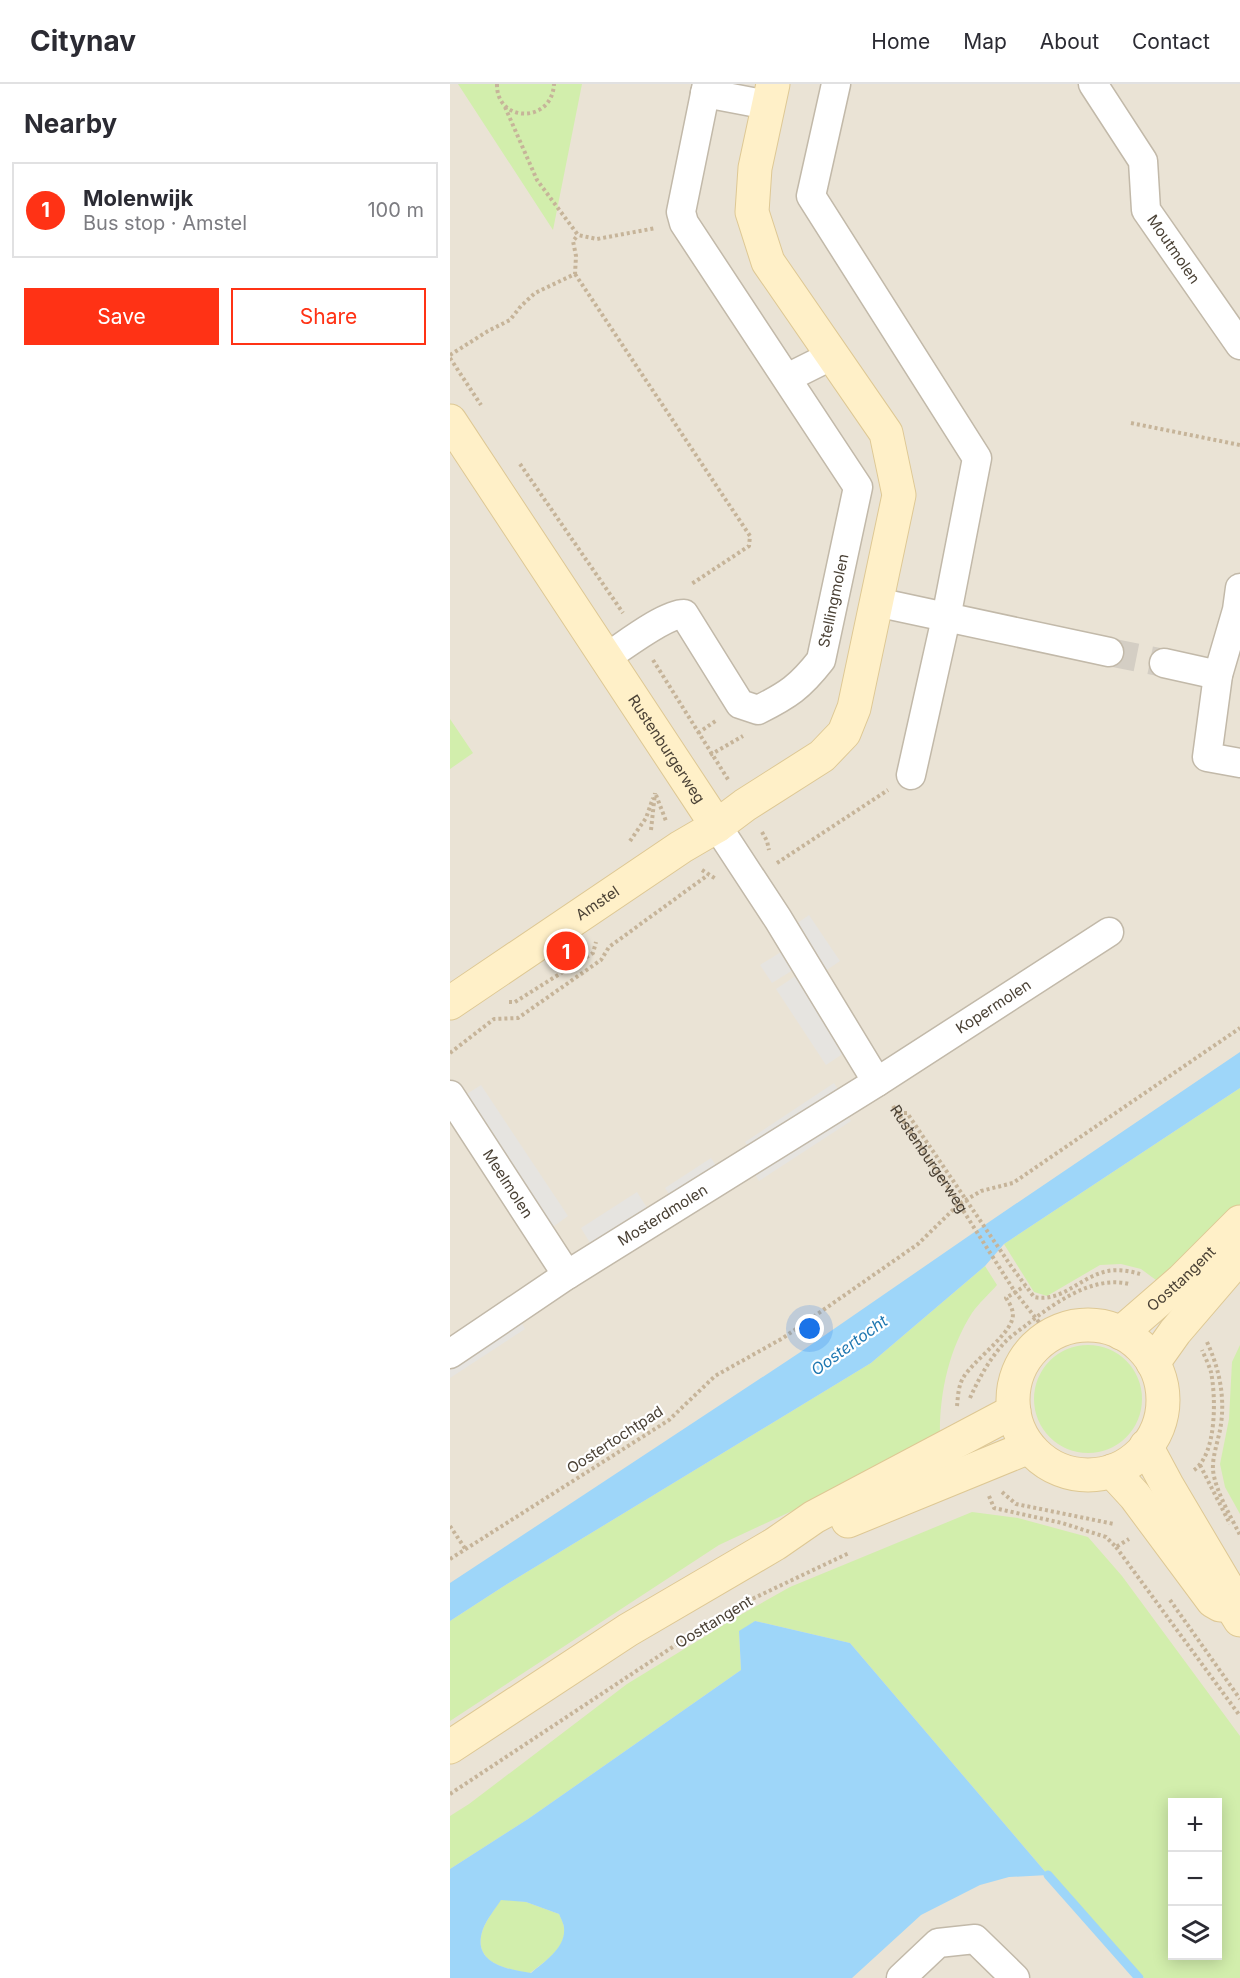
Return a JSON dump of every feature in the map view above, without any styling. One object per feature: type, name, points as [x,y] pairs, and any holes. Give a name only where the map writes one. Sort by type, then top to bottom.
[{"type":"street","points":[[836,84],[811,196],[977,458],[946,618],[911,775]]},
{"type":"street","name":"Moutmolen","points":[[1093,84],[1143,161],[1146,210],[1240,345]]},
{"type":"street","points":[[684,223],[681,212],[706,88],[770,95],[755,168],[752,213],[768,262],[886,433],[899,495],[854,708],[844,733],[822,756],[745,805],[717,826]]},
{"type":"street","name":"Stellingmolen","points":[[684,223],[858,488],[828,637],[821,660],[806,680],[784,697],[758,710],[740,704],[684,614]]},
{"type":"street","points":[[787,378],[833,355]]},
{"type":"street","name":"Rustenburgerweg","points":[[450,421],[778,919],[877,1082]]},
{"type":"street","points":[[1240,590],[1238,610],[1218,675],[1207,757],[1240,764]]},
{"type":"street","points":[[876,602],[1109,652]]},
{"type":"street","points":[[607,657],[658,624],[677,614],[684,614]]},
{"type":"street","points":[[1164,663],[1218,675]]},
{"type":"street","name":"Amstel","points":[[450,1004],[681,847],[717,826]]},
{"type":"street","name":"Kopermolen","points":[[877,1082],[1109,932]]},
{"type":"street","name":"Mosterdmolen","points":[[450,1354],[567,1275],[877,1082]]},
{"type":"street","name":"Meelmolen","points":[[450,1095],[567,1275]]},
{"type":"street","name":"Oosttangent","points":[[1121,1333],[1182,1280],[1240,1222]]},
{"type":"street","name":"Oosttangent","points":[[1153,1363],[1175,1332],[1240,1256]]},
{"type":"street","points":[[1090,1325],[1121,1333],[1136,1342],[1153,1363],[1160,1379],[1163,1401],[1159,1424],[1146,1446],[1134,1459],[1112,1471],[1091,1475],[1069,1473],[1048,1464],[1029,1447],[1019,1430],[1012,1405],[1015,1380],[1026,1357],[1044,1339],[1042,1327],[1066,1328],[1090,1325]]},
{"type":"street","points":[[450,1747],[628,1630],[775,1544],[814,1518],[1014,1411]]},
{"type":"street","points":[[1146,1446],[1229,1590],[1238,1616]]},
{"type":"street","points":[[775,1544],[821,1532],[1029,1447]]},
{"type":"street","points":[[1112,1471],[1136,1496],[1213,1601],[1238,1616]]},
{"type":"street","points":[[901,1978],[938,1943],[975,1939],[1015,1978]]},
{"type":"path","points":[[496,84],[500,99],[537,180],[578,235],[597,239],[684,223]]},
{"type":"path","points":[[505,107],[522,114],[541,110],[548,104],[554,84]]},
{"type":"path","points":[[578,235],[573,241],[576,256],[575,274],[750,536],[749,546],[674,595],[684,614]]},
{"type":"path","points":[[450,355],[510,320],[535,293],[575,274]]},
{"type":"path","points":[[1131,423],[1240,446]]},
{"type":"path","points":[[639,875],[650,841],[655,792],[737,738],[747,735]]},
{"type":"path","points":[[771,867],[911,775]]},
{"type":"path","points":[[450,1053],[494,1019],[518,1018],[601,960],[609,947],[708,875]]},
{"type":"path","name":"Oostertochtpad","points":[[450,1559],[669,1420],[715,1376],[783,1338],[918,1244],[966,1199],[981,1191],[1013,1183],[1240,1028]]},
{"type":"path","name":"Rustenburgerweg","points":[[1011,1266],[907,1113],[898,1113],[1015,1292],[1042,1327]]},
{"type":"path","points":[[970,1406],[970,1399],[981,1374],[1004,1342],[1042,1327],[1068,1297],[1098,1285],[1119,1282],[1139,1287]]},
{"type":"path","points":[[1201,1349],[1210,1370],[1215,1411],[1210,1442],[1200,1466],[1240,1542]]},
{"type":"path","points":[[1000,1486],[1001,1492],[1016,1504],[1113,1523],[1133,1550]]},
{"type":"path","points":[[989,1497],[1001,1492]]},
{"type":"path","points":[[450,1526],[466,1550]]},
{"type":"path","points":[[1116,1547],[1240,1716]]},
{"type":"path","name":"Oosttangent","points":[[723,1614],[852,1551]]},
{"type":"path","points":[[1167,1596],[1240,1698]]},
{"type":"path","name":"Oosttangent","points":[[450,1794],[713,1620]]},
{"type":"shaded area","points":[[450,84],[1240,84],[1240,1978],[450,1978]]},
{"type":"shaded area","points":[[809,915],[840,961],[824,972],[792,927]]},
{"type":"shaded area","points":[[781,952],[793,970],[772,983],[760,965]]},
{"type":"shaded area","points":[[797,975],[847,1051],[826,1065],[776,989]]},
{"type":"shaded area","points":[[834,1083],[839,1091],[750,1150],[745,1142]]},
{"type":"shaded area","points":[[481,1085],[568,1216],[550,1229],[462,1097]]},
{"type":"shaded area","points":[[846,1113],[851,1121],[759,1181],[754,1173]]},
{"type":"shaded area","points":[[711,1158],[717,1167],[671,1197],[665,1188]]},
{"type":"shaded area","points":[[637,1192],[649,1211],[593,1248],[581,1228]]},
{"type":"shaded area","points":[[520,1320],[525,1329],[450,1378],[450,1367]]},
{"type":"green space","points":[[458,84],[582,84],[553,230]]},
{"type":"green space","points":[[450,719],[473,753],[450,769]]},
{"type":"green space","points":[[1240,1088],[1240,1207],[1175,1271],[1168,1270],[1156,1280],[1141,1269],[1121,1264],[1100,1265],[1047,1296],[1034,1292],[1004,1244]]},
{"type":"green space","points":[[985,1266],[997,1285],[972,1313],[957,1342],[944,1388],[940,1437],[893,1464],[719,1545],[450,1721],[450,1621],[871,1363]]},
{"type":"green space","points":[[1088,1345],[1109,1349],[1126,1361],[1138,1378],[1142,1399],[1138,1420],[1126,1437],[1109,1449],[1088,1453],[1067,1449],[1050,1437],[1038,1420],[1034,1399],[1038,1378],[1050,1361],[1067,1349]]},
{"type":"green space","points":[[1240,1345],[1240,1514],[1225,1487],[1220,1464],[1229,1419],[1232,1362]]},
{"type":"green space","points":[[972,1512],[1018,1518],[1088,1537],[1122,1576],[1240,1736],[1240,1978],[1144,1978],[1048,1875],[850,1643],[755,1621],[739,1632],[741,1670],[528,1819],[450,1869],[450,1816],[627,1684],[790,1587]]},
{"type":"green space","points":[[501,1899],[526,1902],[559,1914],[564,1926],[564,1935],[558,1948],[530,1973],[501,1966],[486,1957],[482,1950],[483,1929]]},
{"type":"water","name":"Oostertocht","points":[[1240,1052],[1240,1088],[1004,1244],[985,1266],[871,1363],[450,1621],[450,1583],[799,1353]]},
{"type":"water","points":[[755,1621],[850,1643],[1048,1875],[1009,1877],[980,1885],[921,1915],[852,1978],[450,1978],[450,1869],[528,1819],[741,1670],[739,1631]],"holes":[[[501,1900],[526,1902],[559,1914],[564,1928],[562,1942],[558,1948],[531,1973],[493,1962],[482,1950],[481,1940],[483,1929]]]},
{"type":"waterway","points":[[1048,1875],[1139,1978]]},
{"type":"tunnel","points":[[1109,652],[1164,663]]},
{"type":"place","name":"Molenwijk","points":[[566,951]]}]
